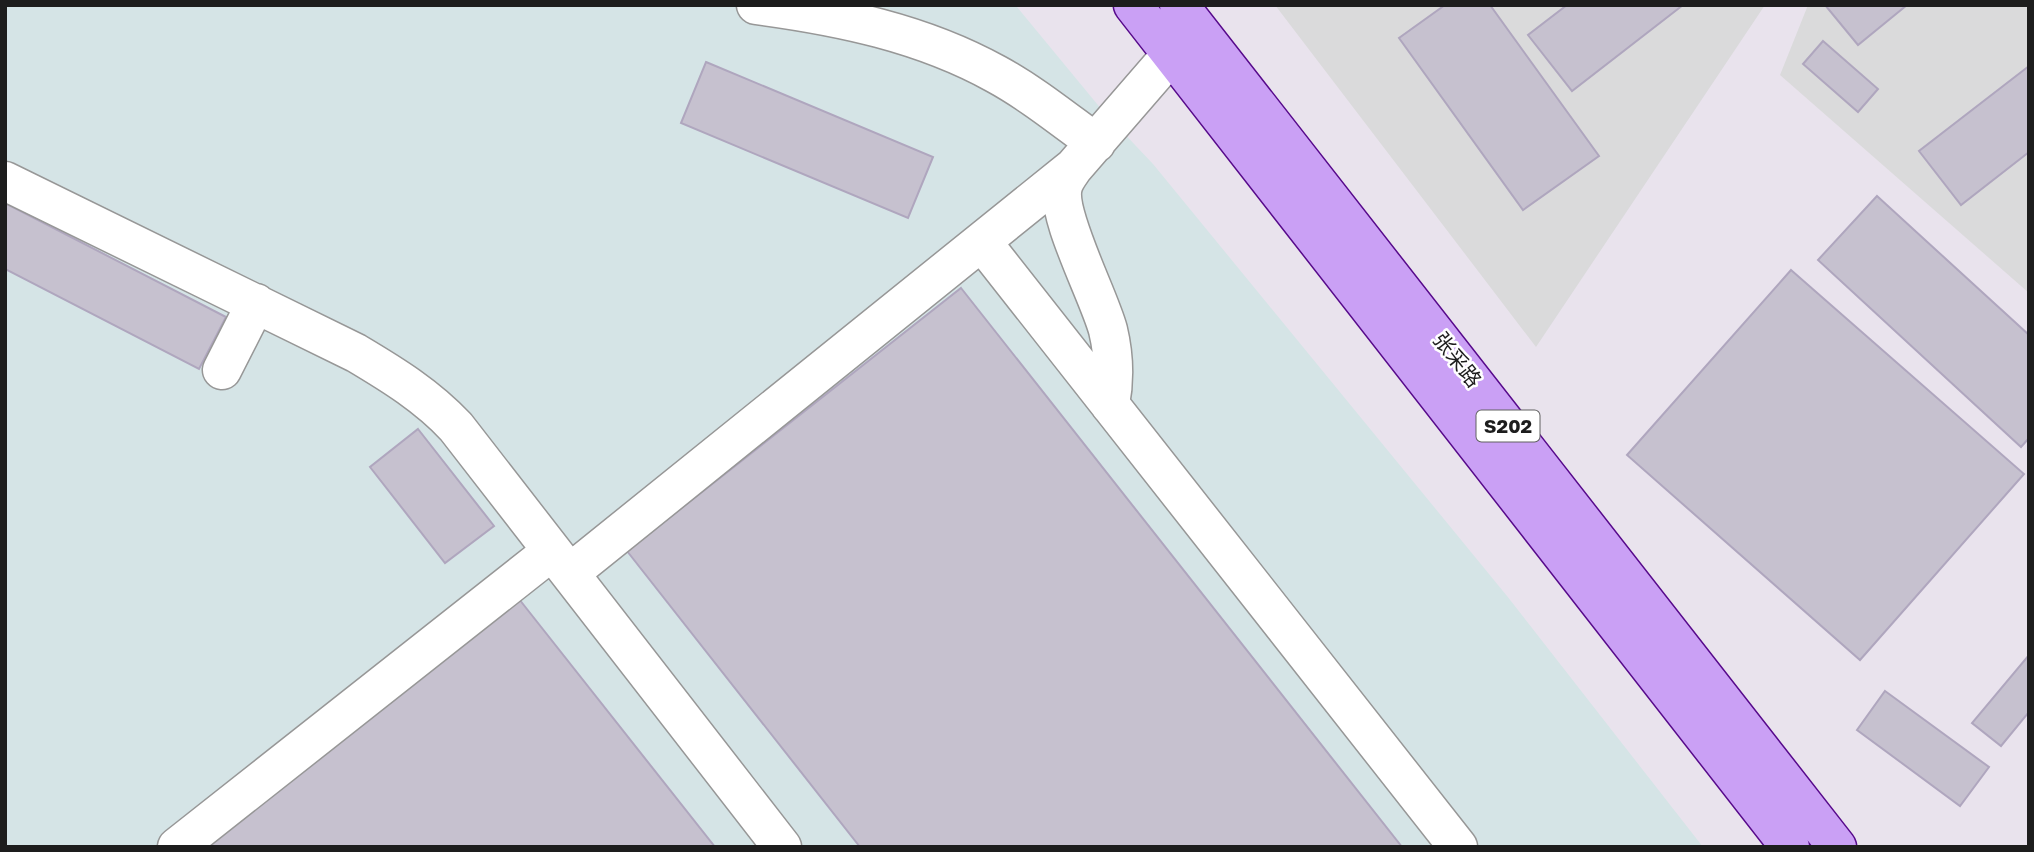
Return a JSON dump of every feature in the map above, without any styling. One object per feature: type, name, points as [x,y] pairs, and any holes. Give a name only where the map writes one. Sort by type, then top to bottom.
[{"type":"main road","name":"张采路","points":[[1133,5],[1790,847]]},
{"type":"main road","name":"张采路","points":[[1179,5],[1838,847]]},
{"type":"lane","points":[[756,5],[860,23],[948,51],[1018,87],[1085,155]]},
{"type":"lane","points":[[1110,405],[1114,374],[1111,343],[1103,314],[1068,227],[1063,206],[1063,186],[1085,155],[1171,55]]},
{"type":"lane","points":[[177,847],[561,562],[982,242],[1085,155]]},
{"type":"lane","points":[[5,181],[356,354],[424,397],[456,428],[782,847]]},
{"type":"lane","points":[[982,242],[1458,847]]},
{"type":"lane","points":[[222,370],[256,303]]},
{"type":"shaded area","points":[[5,5],[1017,7],[1102,110],[1153,164],[1507,596],[1703,847],[5,847]]},
{"type":"shaded area","points":[[1275,5],[1765,5],[1536,347]]},
{"type":"shaded area","points":[[1808,5],[2029,5],[2029,293],[1780,75]]},
{"type":"building","points":[[1445,5],[1490,5],[1599,156],[1523,210],[1399,38]]},
{"type":"building","points":[[1567,5],[1683,5],[1572,91],[1528,35]]},
{"type":"building","points":[[1825,5],[1907,5],[1858,45]]},
{"type":"building","points":[[1823,41],[1878,89],[1858,112],[1803,64]]},
{"type":"building","points":[[706,62],[933,157],[908,218],[681,123]]},
{"type":"building","points":[[2029,66],[2029,152],[1961,205],[1919,151]]},
{"type":"building","points":[[1877,196],[2029,335],[2029,438],[2021,447],[1818,260]]},
{"type":"building","points":[[5,203],[226,317],[199,369],[5,269]]},
{"type":"building","points":[[1791,270],[2024,474],[1860,660],[1627,455]]},
{"type":"building","points":[[961,288],[1402,847],[860,847],[627,551]]},
{"type":"building","points":[[418,429],[494,526],[445,563],[370,467]]},
{"type":"building","points":[[519,599],[715,847],[205,847]]},
{"type":"building","points":[[2029,655],[2029,712],[2001,746],[1972,723]]},
{"type":"building","points":[[1885,691],[1989,767],[1960,806],[1857,730]]}]
